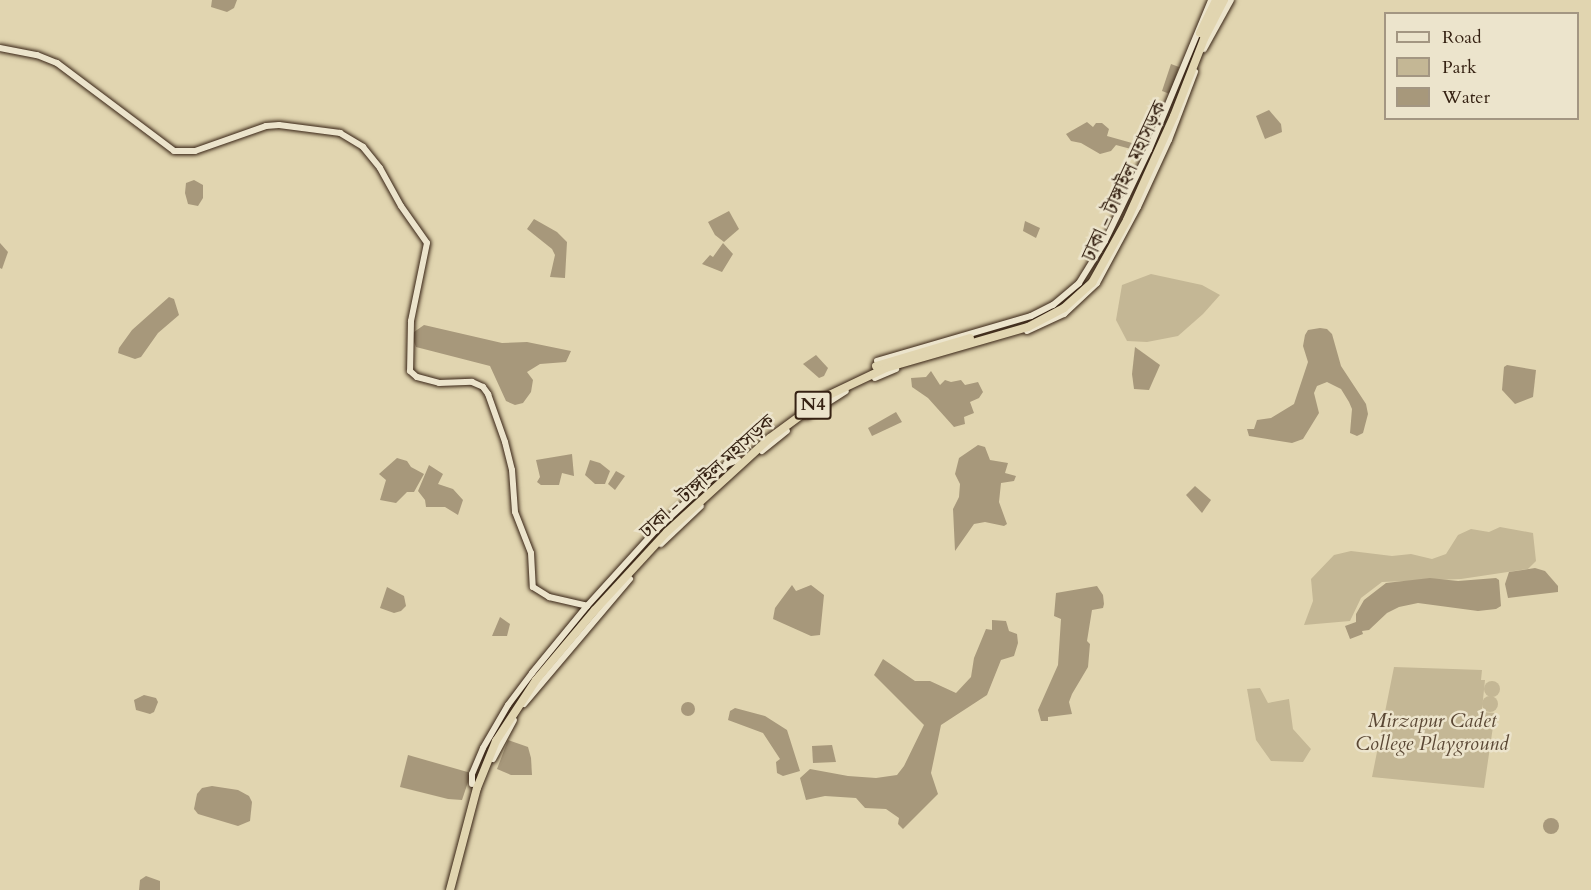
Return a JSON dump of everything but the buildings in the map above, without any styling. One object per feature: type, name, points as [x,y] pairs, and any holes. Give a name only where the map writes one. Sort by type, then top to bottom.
[{"type":"highway","name":"ঢাকা - টাঙ্গাইল মহাসড়ক","points":[[740,465],[814,400],[847,380],[893,359],[1027,322],[1052,310],[1075,293],[1102,258],[1121,220],[1216,0]]},
{"type":"highway","name":"ঢাকা - টাঙ্গাইল মহাসড়ক","points":[[448,890],[475,786],[496,741],[536,680],[627,573],[740,465],[770,438],[816,403],[855,381],[898,364],[1028,327],[1072,303],[1092,283],[1108,258],[1176,116],[1204,39],[1224,0]]},
{"type":"main road","points":[[877,361],[1030,316],[1053,304],[1079,283],[1106,241],[1149,150],[1211,0]]},
{"type":"main road","points":[[1176,116],[1207,42],[1231,0]]},
{"type":"main road","points":[[0,48],[30,53],[57,63],[174,151],[195,151],[266,126],[279,125],[340,132],[363,147],[380,168],[401,206],[427,243],[411,321],[410,371],[417,376],[439,383],[472,382],[483,387],[488,394],[505,442],[512,470],[515,512],[531,553],[533,587],[549,597],[587,606]]},
{"type":"main road","points":[[475,786],[472,774],[483,748],[508,705],[587,606],[655,531],[727,464],[740,465]]},
{"type":"green space","points":[[1151,274],[1202,285],[1220,295],[1178,336],[1147,342],[1127,341],[1116,320],[1122,285]]},
{"type":"green space","points":[[1500,527],[1533,533],[1536,561],[1528,569],[1461,579],[1382,582],[1361,598],[1350,621],[1304,625],[1313,601],[1311,579],[1334,555],[1351,551],[1392,556],[1411,554],[1432,559],[1446,554],[1458,535],[1471,529],[1489,532]]},
{"type":"green space","name":"Mirzapur Cadet College Playground","points":[[1394,667],[1482,670],[1481,680],[1485,680],[1481,719],[1485,719],[1482,718],[1482,712],[1495,713],[1484,788],[1372,777]]},
{"type":"green space","points":[[1492,681],[1500,689],[1492,697],[1484,689]]},
{"type":"green space","points":[[1260,688],[1268,703],[1289,699],[1293,729],[1311,749],[1303,762],[1271,761],[1256,740],[1247,689]]},
{"type":"green space","points":[[1490,696],[1498,704],[1490,712],[1482,704]]},
{"type":"water","points":[[212,0],[237,0],[234,8],[227,12],[211,7]]},
{"type":"water","points":[[1171,64],[1179,67],[1170,94],[1162,91]]},
{"type":"water","points":[[1269,110],[1281,124],[1282,132],[1265,139],[1256,116]]},
{"type":"water","points":[[1087,122],[1093,127],[1096,123],[1102,123],[1109,129],[1107,136],[1132,143],[1131,149],[1116,145],[1111,151],[1100,154],[1081,143],[1071,141],[1066,134]]},
{"type":"water","points":[[194,180],[203,185],[203,198],[198,206],[188,204],[185,193],[186,183]]},
{"type":"water","points":[[729,211],[739,229],[724,242],[715,235],[708,222]]},
{"type":"water","points":[[534,219],[557,232],[567,242],[565,278],[550,277],[555,255],[552,249],[527,229]]},
{"type":"water","points":[[1025,221],[1040,228],[1036,238],[1023,231]]},
{"type":"water","points":[[0,243],[8,252],[2,269],[0,268]]},
{"type":"water","points":[[723,243],[733,254],[722,272],[702,264],[710,255],[713,257]]},
{"type":"water","points":[[169,297],[174,299],[179,315],[158,333],[141,357],[135,359],[118,353],[132,330]]},
{"type":"water","points":[[424,325],[502,343],[527,342],[571,351],[566,362],[540,364],[527,372],[533,380],[531,392],[523,403],[515,405],[506,401],[490,366],[416,347],[412,337],[414,332]]},
{"type":"water","points":[[1327,329],[1332,334],[1341,366],[1366,404],[1368,414],[1363,433],[1357,436],[1350,433],[1352,409],[1349,402],[1341,389],[1327,382],[1317,386],[1314,393],[1319,413],[1303,439],[1292,443],[1249,436],[1247,429],[1254,429],[1257,420],[1271,418],[1294,404],[1308,362],[1303,346],[1305,335],[1308,330]]},
{"type":"water","points":[[1135,347],[1160,365],[1149,390],[1134,389],[1132,374]]},
{"type":"water","points":[[816,355],[828,368],[824,376],[819,378],[803,364]]},
{"type":"water","points":[[1507,365],[1536,370],[1533,397],[1515,404],[1502,390],[1504,367]]},
{"type":"water","points":[[931,371],[940,385],[945,380],[951,382],[961,380],[965,385],[978,382],[983,392],[979,398],[970,402],[974,413],[964,417],[965,424],[954,427],[928,398],[912,387],[911,378],[926,377]]},
{"type":"water","points":[[896,412],[902,422],[872,436],[868,428]]},
{"type":"water","points":[[978,445],[985,447],[990,460],[1008,463],[1005,473],[1016,476],[1014,481],[1001,483],[999,502],[1007,524],[1004,526],[985,522],[974,524],[955,551],[953,509],[959,497],[960,484],[955,474],[959,458]]},
{"type":"water","points":[[572,454],[574,476],[562,473],[559,485],[541,485],[537,482],[540,477],[536,460]]},
{"type":"water","points":[[397,458],[407,461],[411,467],[424,474],[414,492],[407,492],[396,503],[380,500],[386,480],[379,474]]},
{"type":"water","points":[[590,460],[600,463],[610,471],[605,484],[595,484],[585,475]]},
{"type":"water","points":[[429,465],[443,474],[438,484],[453,489],[463,500],[458,515],[445,507],[426,507],[425,500],[418,491]]},
{"type":"water","points":[[616,471],[625,476],[615,490],[608,484]]},
{"type":"water","points":[[1195,486],[1211,500],[1202,513],[1186,495]]},
{"type":"water","points":[[1535,568],[1545,571],[1558,586],[1558,592],[1508,598],[1505,584],[1509,572]]},
{"type":"water","points":[[1430,578],[1458,581],[1496,578],[1499,580],[1501,606],[1496,609],[1478,611],[1418,603],[1399,607],[1387,613],[1369,630],[1362,631],[1363,634],[1350,639],[1345,626],[1356,622],[1356,614],[1364,600],[1386,583]]},
{"type":"water","points":[[792,585],[796,591],[811,585],[824,595],[820,635],[811,636],[773,619],[775,608]]},
{"type":"water","points":[[1097,586],[1103,595],[1104,604],[1103,608],[1092,610],[1087,641],[1090,644],[1088,667],[1069,702],[1072,714],[1048,717],[1048,721],[1041,721],[1038,710],[1058,665],[1061,619],[1054,616],[1056,593]]},
{"type":"water","points":[[387,587],[404,596],[406,606],[401,611],[394,613],[380,608]]},
{"type":"water","points":[[500,617],[510,624],[507,636],[492,636]]},
{"type":"water","points":[[992,620],[1006,621],[1009,631],[1017,634],[1018,643],[1014,656],[1001,660],[987,695],[941,725],[931,773],[938,794],[903,829],[898,824],[899,818],[886,809],[865,808],[856,798],[825,796],[806,800],[800,778],[810,769],[848,776],[876,778],[897,775],[904,766],[924,725],[874,675],[883,659],[915,681],[930,681],[956,693],[971,677],[974,658],[986,629],[992,630]]},
{"type":"water","points":[[144,695],[156,698],[158,702],[154,712],[150,714],[136,710],[134,700]]},
{"type":"water","points":[[685,702],[691,702],[695,709],[691,716],[685,716],[681,712],[681,706]]},
{"type":"water","points":[[735,708],[765,716],[787,730],[800,771],[783,776],[777,773],[776,762],[780,759],[763,733],[728,720],[730,711]]},
{"type":"water","points":[[508,740],[528,747],[532,775],[511,775],[497,769]]},
{"type":"water","points":[[832,745],[836,762],[813,763],[812,746]]},
{"type":"water","points":[[408,755],[471,773],[462,800],[448,799],[400,787]]},
{"type":"water","points":[[212,786],[238,790],[249,796],[252,802],[250,821],[238,826],[198,814],[194,809],[197,794],[202,788]]},
{"type":"water","points":[[1551,818],[1557,820],[1559,826],[1557,832],[1551,834],[1545,832],[1543,826],[1545,820]]},
{"type":"water","points":[[146,876],[160,881],[160,890],[139,890],[140,880]]}]
